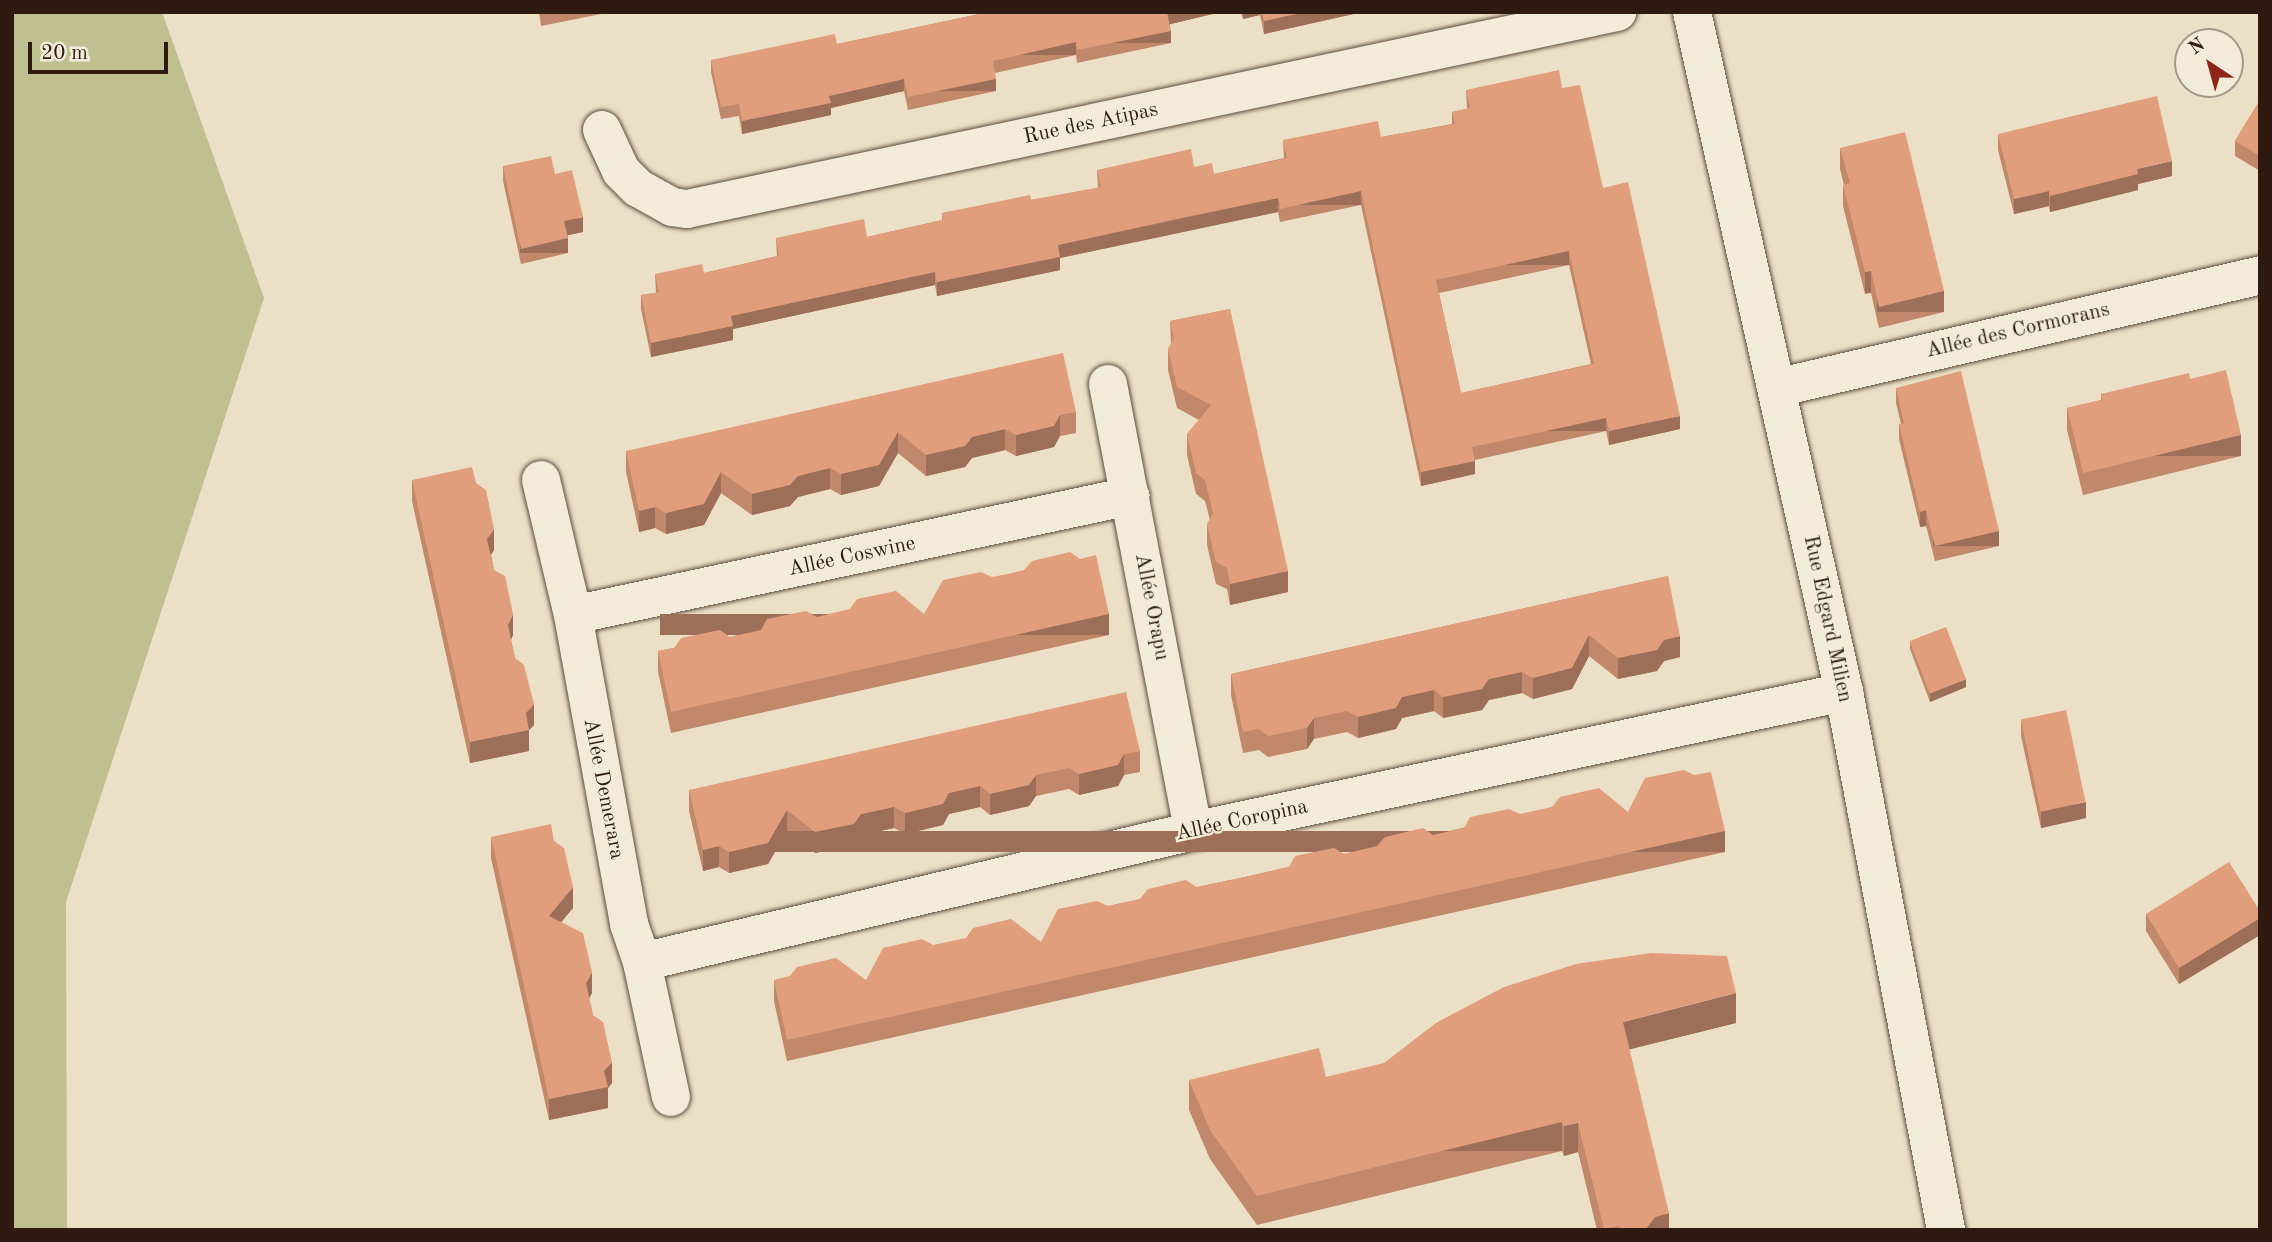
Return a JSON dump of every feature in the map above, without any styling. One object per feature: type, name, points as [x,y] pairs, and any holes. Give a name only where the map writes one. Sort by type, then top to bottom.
[{"type":"street","name":"Rue des Atipas","points":[[602,130],[621,171],[638,188],[671,207],[687,209],[1618,12]]},
{"type":"street","name":"Rue Edgard Milien","points":[[1692,12],[1844,692],[1946,1230]]},
{"type":"street","name":"Allée des Cormorans","points":[[1776,388],[2260,275]]},
{"type":"street","name":"Allée Orapu","points":[[1108,384],[1193,831]]},
{"type":"street","name":"Allée Demerara","points":[[541,480],[573,615],[629,924],[642,962],[671,1097]]},
{"type":"street","name":"Allée Coswine","points":[[573,615],[1130,496]]},
{"type":"street","name":"Allée Coropina","points":[[642,962],[1193,831],[1844,692]]},
{"type":"green space","points":[[12,12],[162,12],[264,298],[66,902],[67,1230],[12,1230]]},
{"type":"building","points":[[989,12],[1167,12],[1171,31],[1077,50],[1076,42],[993,61],[996,79],[908,97],[904,79],[829,96],[831,103],[742,121],[739,104],[721,107],[711,60],[835,34],[837,44]]},
{"type":"building","points":[[1262,12],[1305,12],[1264,21]]},
{"type":"building","points":[[1559,70],[1562,88],[1580,85],[1603,188],[1628,182],[1680,416],[1609,431],[1606,418],[1472,447],[1475,461],[1421,472],[1361,191],[1280,209],[1278,198],[1180,218],[1058,245],[1060,257],[937,282],[935,272],[731,316],[733,326],[651,343],[641,295],[659,292],[655,274],[702,264],[704,273],[779,256],[776,238],[864,219],[867,237],[943,220],[942,213],[1030,195],[1031,200],[1101,187],[1097,170],[1191,149],[1194,167],[1212,163],[1214,174],[1287,158],[1283,140],[1378,121],[1381,137],[1455,124],[1452,112],[1470,108],[1466,90]],"holes":[[[1569,251],[1594,364],[1461,393],[1436,280]]]},
{"type":"building","points":[[2157,96],[2172,161],[2137,169],[2138,174],[2050,196],[2049,191],[2014,199],[1998,134]]},
{"type":"building","points":[[2260,100],[2260,156],[2235,141]]},
{"type":"building","points":[[1905,132],[1944,291],[1879,307],[1871,271],[1865,272],[1843,185],[1850,183],[1840,148]]},
{"type":"building","points":[[551,156],[555,174],[572,170],[583,217],[564,221],[568,238],[521,249],[503,166]]},
{"type":"building","points":[[1230,309],[1288,571],[1230,584],[1227,568],[1216,562],[1207,524],[1213,513],[1205,480],[1196,473],[1187,434],[1211,405],[1177,387],[1168,349],[1174,338],[1170,321]]},
{"type":"building","points":[[1063,353],[1076,412],[1060,415],[1054,426],[1016,435],[1005,429],[972,437],[965,446],[926,455],[898,432],[879,465],[841,474],[830,468],[798,476],[790,485],[752,494],[721,472],[704,504],[666,513],[655,507],[639,511],[626,451]]},
{"type":"building","points":[[2226,370],[2241,435],[2083,473],[2067,408],[2102,400],[2101,394],[2189,373],[2190,379]]},
{"type":"building","points":[[1961,371],[1999,531],[1935,546],[1926,510],[1920,512],[1899,424],[1904,423],[1896,388]]},
{"type":"building","points":[[472,467],[476,483],[486,490],[494,529],[487,539],[494,570],[505,576],[513,614],[508,625],[515,658],[524,665],[534,704],[526,713],[529,730],[470,742],[412,480]]},
{"type":"building","points":[[1070,552],[1080,559],[1096,555],[1109,614],[671,712],[658,651],[674,648],[681,638],[720,630],[730,637],[761,630],[767,619],[806,611],[817,617],[850,609],[857,599],[896,591],[924,614],[943,580],[981,572],[992,577],[1008,574],[1024,570],[1032,561]]},
{"type":"building","points":[[1668,576],[1680,636],[1664,640],[1657,650],[1618,658],[1589,635],[1572,668],[1533,678],[1522,672],[1489,679],[1482,689],[1443,697],[1434,690],[1402,697],[1396,708],[1358,717],[1347,711],[1314,718],[1307,728],[1268,736],[1259,729],[1243,732],[1231,674]]},
{"type":"building","points":[[1946,627],[1966,679],[1930,693],[1910,641]]},
{"type":"building","points":[[1126,692],[1140,751],[1124,754],[1118,765],[1079,774],[1069,768],[1036,775],[1029,785],[990,794],[980,786],[949,793],[943,804],[905,813],[894,807],[861,814],[854,824],[815,832],[787,810],[768,843],[729,852],[719,846],[703,850],[689,790]]},
{"type":"building","points":[[2066,710],[2086,802],[2041,812],[2021,720]]},
{"type":"building","points":[[1684,770],[1694,775],[1711,772],[1725,831],[787,1040],[774,980],[790,976],[797,967],[836,958],[866,980],[883,948],[922,939],[933,945],[966,938],[973,928],[1011,919],[1041,942],[1058,909],[1097,901],[1108,906],[1140,899],[1148,889],[1186,880],[1196,887],[1245,877],[1289,867],[1295,856],[1334,848],[1344,854],[1377,846],[1385,837],[1423,828],[1433,835],[1464,828],[1470,817],[1509,809],[1520,814],[1552,807],[1560,797],[1599,788],[1628,812],[1645,778]]},
{"type":"building","points":[[551,824],[554,841],[564,848],[573,887],[549,916],[583,933],[592,972],[586,983],[593,1015],[603,1022],[612,1062],[604,1071],[608,1087],[549,1099],[491,837]]},
{"type":"building","points":[[2229,862],[2260,911],[2260,918],[2179,968],[2146,914]]},
{"type":"building","points":[[1651,953],[1727,956],[1736,993],[1623,1022],[1669,1213],[1655,1217],[1645,1230],[1626,1230],[1618,1226],[1604,1229],[1578,1123],[1564,1126],[1562,1122],[1257,1196],[1210,1130],[1189,1080],[1319,1048],[1326,1077],[1384,1063],[1436,1023],[1504,987],[1576,964]]}]
